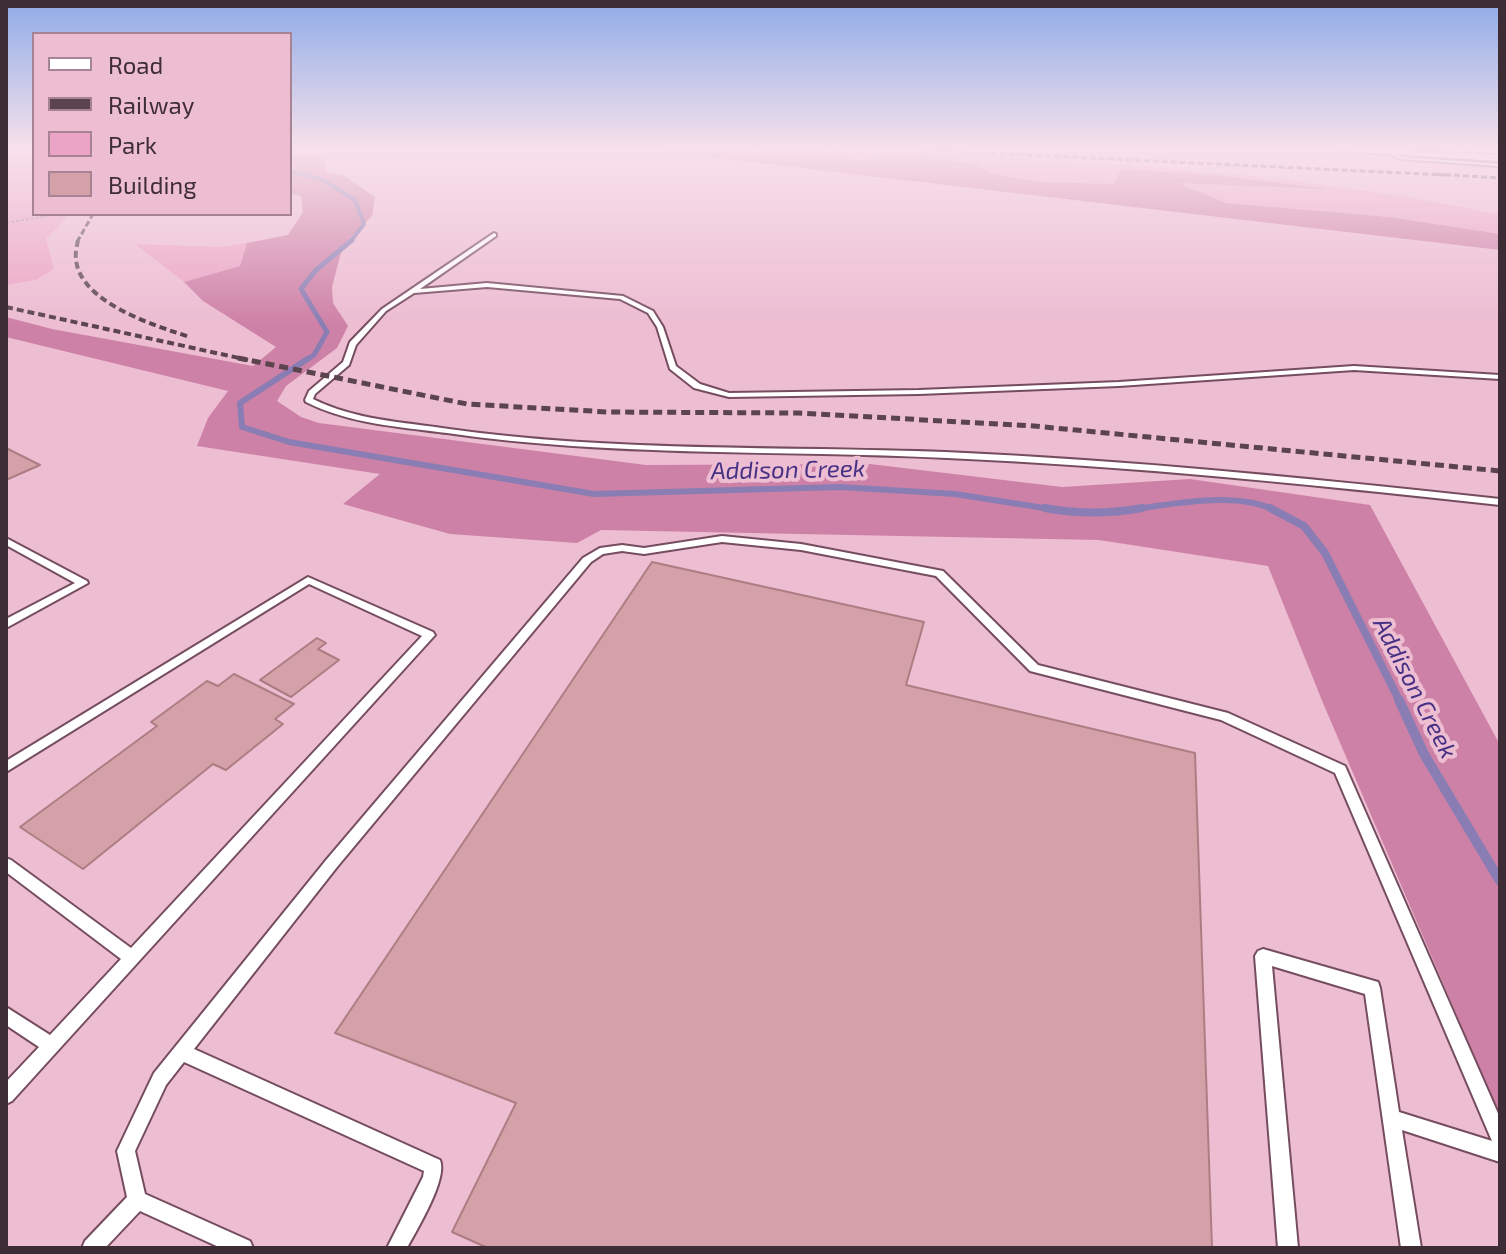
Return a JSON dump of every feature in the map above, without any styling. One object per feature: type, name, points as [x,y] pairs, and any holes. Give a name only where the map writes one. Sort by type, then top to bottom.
[{"type":"lane","points":[[494,235],[384,310],[353,344],[346,363],[312,393],[309,400],[330,412],[460,434],[606,449],[783,449],[978,457],[1249,475],[1500,502]]},
{"type":"lane","points":[[411,292],[487,285],[621,297],[651,312],[660,327],[673,367],[697,386],[729,395],[1119,384],[1354,368],[1500,377]]},
{"type":"lane","points":[[137,1200],[126,1151],[160,1079],[332,863],[587,560],[600,551],[611,549],[644,551],[722,539],[801,547],[939,573],[1034,668],[1224,716],[1340,770],[1500,1139]]},
{"type":"lane","points":[[6,541],[83,583],[6,624]]},
{"type":"lane","points":[[6,767],[308,580],[429,635],[6,1095]]},
{"type":"lane","points":[[6,864],[132,958]]},
{"type":"lane","points":[[1288,1248],[1263,956],[1372,988],[1411,1248]]},
{"type":"lane","points":[[6,1015],[51,1046]]},
{"type":"lane","points":[[181,1052],[434,1166],[432,1179],[397,1248]]},
{"type":"lane","points":[[1391,1118],[1500,1153]]},
{"type":"lane","points":[[92,1248],[137,1200]]},
{"type":"lane","points":[[137,1200],[243,1248]]},
{"type":"path","points":[[6,223],[46,216]]},
{"type":"green space","points":[[6,207],[32,207],[32,216],[68,216],[46,239],[54,269],[36,280],[6,285]]},
{"type":"green space","points":[[1267,207],[1460,207],[1500,215],[1500,234],[1389,217]]},
{"type":"green space","points":[[247,243],[240,266],[184,282],[135,244],[220,247]]},
{"type":"shaded area","points":[[302,207],[373,207],[372,216],[343,245],[332,287],[333,303],[348,326],[337,348],[286,386],[277,401],[301,417],[319,423],[646,465],[870,464],[1062,487],[1190,479],[1370,505],[1500,745],[1500,1116],[1323,703],[1268,566],[1099,540],[601,530],[577,543],[450,534],[343,504],[380,474],[197,446],[208,418],[228,391],[6,337],[6,317],[52,329],[253,366],[276,347],[203,301],[184,282],[240,266],[247,243],[288,235],[303,212]]},
{"type":"shaded area","points":[[1130,207],[1267,207],[1389,217],[1500,234],[1500,250]]},
{"type":"building","points":[[6,448],[40,465],[6,480]]},
{"type":"building","points":[[652,562],[924,622],[906,685],[1195,753],[1212,1248],[488,1248],[452,1232],[516,1103],[335,1033]]},
{"type":"building","points":[[317,638],[326,643],[318,649],[339,660],[291,697],[260,680]]},
{"type":"building","points":[[234,674],[294,704],[275,719],[283,724],[226,770],[213,764],[83,869],[20,827],[157,726],[151,722],[207,681],[218,686]]},
{"type":"waterway","name":"Addison Creek","points":[[351,241],[364,224],[357,207]]},
{"type":"waterway","name":"Addison Creek","points":[[306,360],[314,355],[327,332],[301,289],[315,271],[351,241]]},
{"type":"waterway","name":"Addison Creek","points":[[309,358],[240,403],[242,427],[289,442],[594,494],[840,487],[955,494],[1057,510]]},
{"type":"waterway","name":"Addison Creek","points":[[1130,510],[1223,500],[1259,504],[1273,510]]},
{"type":"waterway","name":"Addison Creek","points":[[1045,508],[1094,512],[1142,508]]},
{"type":"waterway","name":"Addison Creek","points":[[1273,510],[1304,526],[1325,553],[1399,700]]},
{"type":"waterway","name":"Addison Creek","points":[[1399,700],[1424,754],[1500,881]]},
{"type":"railway","points":[[78,240],[92,216]]},
{"type":"railway","points":[[78,240],[76,259],[80,274],[90,288],[104,300],[139,319],[190,337]]},
{"type":"railway","points":[[6,307],[248,360]]},
{"type":"railway","points":[[238,358],[467,404],[608,412],[799,413],[1034,426],[1500,471]]}]
